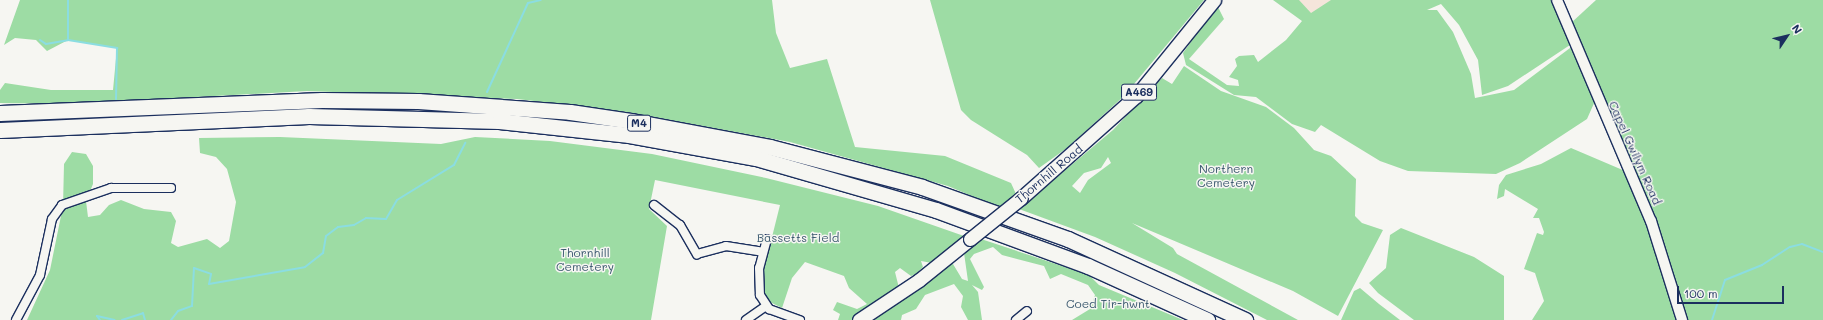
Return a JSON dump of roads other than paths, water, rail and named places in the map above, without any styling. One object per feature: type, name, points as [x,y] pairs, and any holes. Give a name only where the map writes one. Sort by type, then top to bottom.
[{"type":"highway","name":"M4","points":[[0,113],[381,100],[570,112],[632,121],[770,147],[922,188],[1068,239],[1245,320]]},
{"type":"highway","name":"M4","points":[[0,130],[309,116],[499,121],[629,135],[756,158],[936,210],[1082,263],[1207,320]]},
{"type":"main road","name":"Thornhill Road","points":[[859,320],[919,280],[1022,198],[1136,96],[1214,0]]},
{"type":"street","name":"Capel Gwilym Road","points":[[1557,0],[1651,221],[1682,320]]},
{"type":"street","points":[[16,320],[27,294],[40,274],[52,219],[62,205],[111,188],[171,188]]},
{"type":"street","points":[[654,205],[680,225],[697,254],[726,246],[763,252]]},
{"type":"street","points":[[767,239],[763,252],[758,289],[766,306],[800,320]]},
{"type":"street","points":[[746,320],[766,306]]},
{"type":"street","points":[[1016,320],[1027,311]]},
{"type":"waterway","points":[[68,0],[68,40]]},
{"type":"waterway","points":[[487,92],[528,3],[541,0]]},
{"type":"waterway","points":[[40,40],[46,44],[68,40],[117,48],[116,99]]},
{"type":"waterway","points":[[171,320],[178,311],[192,306],[194,268],[211,274],[209,284],[305,267],[323,253],[326,236],[338,227],[354,225],[366,218],[386,219],[397,200],[454,165],[465,143]]},
{"type":"waterway","points":[[1712,320],[1725,280],[1762,265],[1790,247],[1802,244],[1823,252]]},
{"type":"waterway","points":[[122,320],[143,313],[145,320]]},
{"type":"waterway","points":[[100,320],[97,316],[115,320]]},
{"type":"park label","name":"Northern Cemetery","points":[[1226,176]]},
{"type":"park label","name":"Bassetts Field","points":[[798,238]]},
{"type":"park label","name":"Thornhill Cemetery","points":[[585,260]]},
{"type":"park label","name":"Coed Tir-hwnt","points":[[1108,304]]}]
